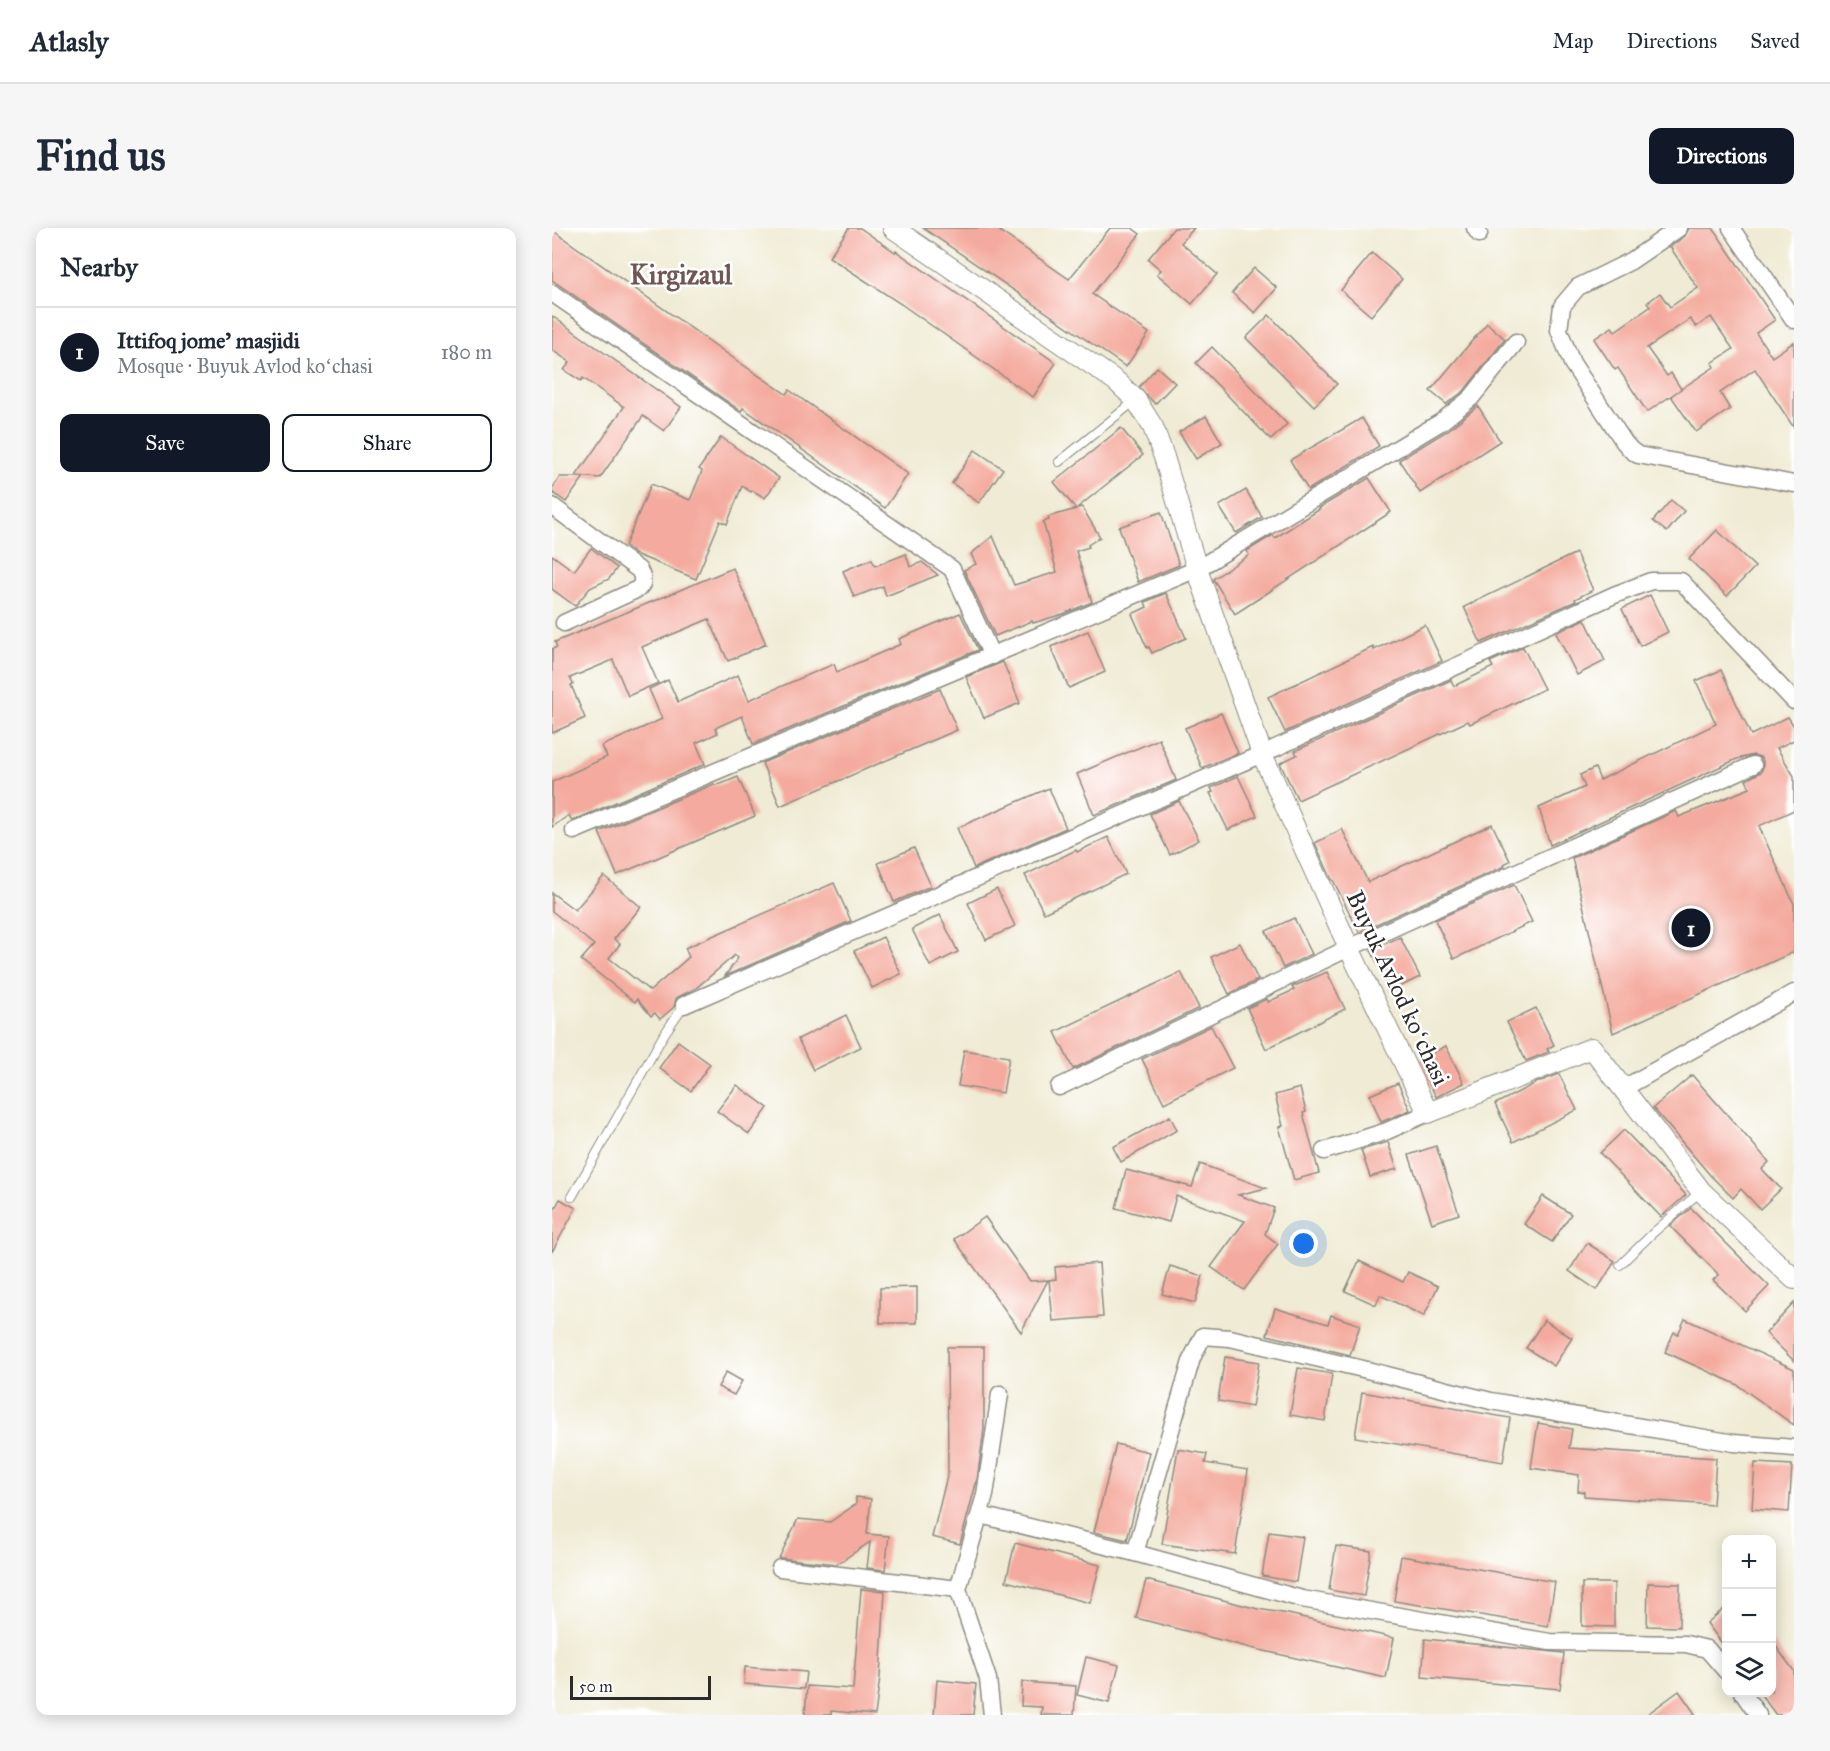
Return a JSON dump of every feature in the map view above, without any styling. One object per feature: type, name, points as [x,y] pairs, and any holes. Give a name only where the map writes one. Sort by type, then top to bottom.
[{"type":"street","name":"Buyuk Avlod koʻchasi","points":[[893,228],[1116,381],[1136,400],[1146,414],[1159,442],[1197,569],[1262,754],[1349,948],[1428,1113],[1592,1048],[1701,1191],[1794,1279]]},
{"type":"street","points":[[1679,228],[1631,261],[1578,286],[1562,306],[1559,330],[1572,363],[1624,442],[1638,455],[1794,484]]},
{"type":"street","points":[[1731,228],[1794,320]]},
{"type":"street","points":[[552,293],[952,569],[992,656]]},
{"type":"street","points":[[574,831],[1197,569],[1441,422],[1471,398],[1516,342]]},
{"type":"street","points":[[552,506],[639,570],[642,576],[642,584],[638,589],[564,623]]},
{"type":"street","points":[[684,1005],[1262,754],[1651,581],[1681,581],[1794,701]]},
{"type":"street","points":[[1059,1087],[1349,948],[1753,765]]},
{"type":"street","points":[[1622,1089],[1794,993]]},
{"type":"street","points":[[1324,1151],[1387,1131],[1428,1113]]},
{"type":"street","points":[[1135,1553],[1192,1358],[1203,1336],[1230,1338],[1491,1401],[1734,1443],[1794,1448]]},
{"type":"street","points":[[992,1715],[988,1679],[958,1589],[985,1495],[1000,1394]]},
{"type":"street","points":[[980,1515],[1135,1553],[1302,1599],[1550,1642],[1686,1644],[1707,1649],[1722,1666]]},
{"type":"street","points":[[780,1568],[958,1589]]},
{"type":"street","points":[[1745,1697],[1758,1715]]},
{"type":"lane","points":[[1059,462],[1136,400]]},
{"type":"lane","points":[[572,1197],[663,1036],[684,1005]]},
{"type":"lane","points":[[1620,1265],[1701,1191]]},
{"type":"building","points":[[849,228],[860,228],[896,251],[1056,363],[1033,397],[901,304],[829,257]]},
{"type":"building","points":[[923,228],[995,228],[1069,279],[1110,228],[1132,228],[1140,234],[1092,294],[1149,333],[1126,367]]},
{"type":"building","points":[[1174,228],[1194,228],[1181,243],[1217,274],[1192,304],[1157,274],[1161,270],[1148,259]]},
{"type":"building","points":[[1689,228],[1713,228],[1775,320],[1756,333],[1772,357],[1794,342],[1794,428],[1755,369],[1720,393],[1730,409],[1696,432],[1671,396],[1681,389],[1647,412],[1618,368],[1615,370],[1594,339],[1612,327],[1615,331],[1650,307],[1647,303],[1660,293],[1670,307],[1698,288],[1670,247],[1685,236]],"holes":[[[1711,317],[1733,349],[1712,363],[1714,367],[1681,389],[1671,373],[1667,376],[1647,348],[1690,319],[1696,327]]]},
{"type":"building","points":[[552,230],[736,360],[786,394],[789,390],[908,474],[885,508],[743,408],[741,411],[552,280]]},
{"type":"building","points":[[1372,253],[1402,279],[1371,316],[1341,290]]},
{"type":"building","points":[[1254,268],[1277,288],[1255,313],[1232,293]]},
{"type":"building","points":[[1269,315],[1337,384],[1314,406],[1246,338]]},
{"type":"building","points":[[552,316],[681,407],[664,431],[643,416],[600,478],[576,476],[624,407],[583,378],[581,381],[564,370],[570,362],[552,350]]},
{"type":"building","points":[[1487,323],[1505,339],[1464,391],[1446,404],[1430,391]]},
{"type":"building","points":[[1212,347],[1287,424],[1271,440],[1196,363]]},
{"type":"building","points":[[1157,367],[1175,383],[1155,404],[1139,387]]},
{"type":"building","points":[[1478,406],[1500,441],[1420,493],[1399,460],[1447,431]]},
{"type":"building","points":[[1206,416],[1222,443],[1196,459],[1179,432]]},
{"type":"building","points":[[1362,418],[1379,446],[1308,490],[1290,460]]},
{"type":"building","points":[[1121,428],[1143,455],[1077,508],[1082,507],[1100,537],[1088,545],[1089,547],[1076,551],[1092,602],[1063,614],[1033,623],[1032,621],[995,636],[964,570],[976,564],[971,554],[993,536],[1014,585],[1057,572],[1043,522],[1049,520],[1048,517],[1076,509],[1054,482]]},
{"type":"building","points":[[721,437],[779,478],[765,498],[742,486],[727,524],[720,521],[696,579],[635,554],[625,546],[651,484],[690,500],[702,471],[699,469]]},
{"type":"building","points":[[975,450],[1003,469],[979,503],[952,483]]},
{"type":"building","points":[[560,477],[584,477],[566,502],[552,492]]},
{"type":"building","points":[[1369,478],[1391,512],[1235,614],[1213,579],[1249,555],[1247,551],[1273,535],[1275,538]]},
{"type":"building","points":[[1246,490],[1262,517],[1236,533],[1219,506]]},
{"type":"building","points":[[1671,500],[1684,511],[1667,532],[1653,521]]},
{"type":"building","points":[[1161,512],[1179,565],[1138,582],[1119,527]]},
{"type":"building","points":[[1717,530],[1755,567],[1727,596],[1689,559]]},
{"type":"building","points":[[591,548],[617,568],[609,579],[590,588],[575,606],[552,589],[552,555],[574,571]]},
{"type":"building","points":[[1576,553],[1593,590],[1575,599],[1576,601],[1481,643],[1464,607]]},
{"type":"building","points":[[906,554],[910,567],[922,562],[938,575],[886,596],[883,586],[854,597],[843,571],[872,559],[875,566]]},
{"type":"building","points":[[733,568],[766,644],[728,661],[709,619],[642,647],[658,683],[628,696],[613,660],[570,678],[585,718],[552,733],[552,649],[557,647],[555,642]]},
{"type":"building","points":[[1166,593],[1186,638],[1152,653],[1149,647],[1147,648],[1132,614],[1147,607],[1145,602]]},
{"type":"building","points":[[1650,595],[1668,632],[1640,646],[1622,609]]},
{"type":"building","points":[[960,613],[978,650],[753,744],[742,716],[715,728],[718,733],[696,743],[705,764],[572,821],[569,815],[552,827],[552,782],[607,757],[602,746],[662,719],[649,689],[668,680],[678,702],[738,675],[749,700],[834,664],[837,672],[901,644],[899,639]]},
{"type":"building","points":[[1585,619],[1605,661],[1577,675],[1556,633]]},
{"type":"building","points":[[1425,625],[1442,661],[1285,732],[1268,697]]},
{"type":"building","points":[[1088,631],[1105,672],[1069,688],[1051,647]]},
{"type":"building","points":[[1523,647],[1544,689],[1470,724],[1468,721],[1298,800],[1280,763],[1297,755],[1295,751],[1451,680],[1454,686],[1493,667],[1490,662]]},
{"type":"building","points":[[1003,662],[1020,703],[984,718],[966,677]]},
{"type":"building","points":[[1721,670],[1751,735],[1788,717],[1794,726],[1794,740],[1777,748],[1794,776],[1794,810],[1759,826],[1794,904],[1794,952],[1613,1033],[1572,858],[1676,811],[1679,817],[1750,788],[1746,780],[1761,772],[1763,761],[1760,757],[1753,755],[1737,759],[1550,845],[1539,808],[1585,787],[1580,775],[1595,768],[1600,780],[1716,724],[1696,681]]},
{"type":"building","points":[[940,689],[957,730],[780,806],[762,763]]},
{"type":"building","points":[[1221,713],[1238,753],[1202,768],[1185,728]]},
{"type":"building","points":[[1159,739],[1176,780],[1094,815],[1077,774]]},
{"type":"building","points":[[1238,776],[1257,816],[1228,830],[1210,793],[1213,792],[1211,788]]},
{"type":"building","points":[[738,777],[755,816],[617,875],[599,832],[714,784],[721,784]]},
{"type":"building","points":[[1049,788],[1066,828],[974,868],[957,828]]},
{"type":"building","points":[[1179,801],[1199,840],[1170,855],[1150,814]]},
{"type":"building","points":[[1492,824],[1510,861],[1504,864],[1505,866],[1359,932],[1315,843],[1342,829],[1368,882]]},
{"type":"building","points":[[1108,837],[1126,874],[1044,913],[1025,875]]},
{"type":"building","points":[[914,848],[931,886],[894,902],[878,863]]},
{"type":"building","points":[[604,876],[641,907],[614,939],[620,944],[609,958],[650,991],[689,957],[685,948],[834,883],[851,921],[725,976],[738,958],[735,955],[696,988],[676,998],[674,1007],[660,1019],[655,1013],[651,1016],[637,999],[635,1002],[581,960],[594,945],[552,911],[552,893],[575,910]]},
{"type":"building","points":[[1514,885],[1532,922],[1454,959],[1435,920]]},
{"type":"building","points":[[997,889],[1015,926],[986,940],[968,903]]},
{"type":"building","points":[[940,915],[958,952],[930,966],[912,929]]},
{"type":"building","points":[[1294,918],[1312,954],[1283,968],[1266,931]]},
{"type":"building","points":[[883,937],[901,974],[872,988],[854,951]]},
{"type":"building","points":[[1400,937],[1420,977],[1391,991],[1371,950]]},
{"type":"building","points":[[1240,943],[1258,980],[1229,994],[1211,957]]},
{"type":"building","points":[[1181,972],[1199,1008],[1073,1069],[1055,1032]]},
{"type":"building","points":[[1327,972],[1345,1009],[1266,1049],[1247,1008],[1267,999],[1268,1002],[1294,990],[1292,987]]},
{"type":"building","points":[[1536,1008],[1554,1045],[1547,1049],[1549,1052],[1526,1061],[1507,1022]]},
{"type":"building","points":[[846,1015],[861,1047],[813,1070],[798,1039]]},
{"type":"building","points":[[1211,1026],[1233,1068],[1164,1103],[1142,1059]]},
{"type":"building","points":[[678,1041],[710,1064],[691,1091],[659,1068]]},
{"type":"building","points":[[1446,1046],[1464,1083],[1436,1097],[1418,1060]]},
{"type":"building","points":[[964,1050],[1009,1057],[1003,1093],[958,1086]]},
{"type":"building","points":[[1559,1074],[1577,1110],[1513,1142],[1495,1104]]},
{"type":"building","points":[[1692,1075],[1769,1162],[1762,1169],[1781,1189],[1760,1209],[1741,1189],[1733,1198],[1710,1175],[1653,1108]]},
{"type":"building","points":[[1398,1083],[1410,1110],[1381,1122],[1370,1095]]},
{"type":"building","points":[[737,1085],[768,1108],[749,1134],[717,1111]]},
{"type":"building","points":[[1300,1088],[1306,1112],[1303,1113],[1319,1173],[1294,1180],[1279,1127],[1283,1126],[1275,1095]]},
{"type":"building","points":[[1170,1116],[1177,1130],[1121,1162],[1113,1147]]},
{"type":"building","points":[[1624,1130],[1686,1195],[1661,1217],[1600,1153]]},
{"type":"building","points":[[1388,1142],[1397,1169],[1370,1177],[1361,1150]]},
{"type":"building","points":[[1436,1146],[1459,1214],[1432,1223],[1409,1155]]},
{"type":"building","points":[[1200,1164],[1266,1188],[1238,1195],[1274,1208],[1265,1234],[1278,1244],[1244,1290],[1211,1267],[1245,1221],[1176,1196],[1169,1222],[1116,1208],[1126,1170],[1192,1187]]},
{"type":"building","points":[[1543,1196],[1571,1214],[1552,1242],[1524,1224]]},
{"type":"building","points":[[560,1199],[576,1208],[552,1252],[552,1214]]},
{"type":"building","points":[[1691,1208],[1769,1286],[1745,1311],[1713,1280],[1719,1275],[1670,1226]]},
{"type":"building","points":[[985,1217],[1030,1281],[1048,1280],[1021,1332],[954,1239]]},
{"type":"building","points":[[1587,1243],[1615,1261],[1597,1290],[1569,1271]]},
{"type":"building","points":[[1359,1261],[1403,1282],[1408,1272],[1438,1286],[1424,1316],[1380,1295],[1376,1305],[1345,1291]]},
{"type":"building","points":[[1099,1263],[1103,1317],[1053,1321],[1049,1280],[1056,1279],[1055,1267]]},
{"type":"building","points":[[1170,1266],[1203,1276],[1195,1303],[1162,1294]]},
{"type":"building","points":[[917,1287],[917,1323],[880,1323],[880,1288]]},
{"type":"building","points":[[1794,1303],[1794,1361],[1766,1333]]},
{"type":"building","points":[[1275,1308],[1328,1324],[1331,1315],[1360,1325],[1350,1355],[1267,1335]]},
{"type":"building","points":[[1685,1319],[1794,1369],[1794,1425],[1736,1384],[1665,1352],[1674,1332],[1678,1334]]},
{"type":"building","points":[[1544,1320],[1572,1338],[1554,1366],[1526,1348]]},
{"type":"building","points":[[947,1347],[984,1347],[984,1429],[977,1480],[960,1544],[932,1537],[948,1472]]},
{"type":"building","points":[[1225,1357],[1259,1362],[1252,1407],[1218,1401]]},
{"type":"building","points":[[1298,1368],[1332,1374],[1325,1421],[1290,1415]]},
{"type":"building","points":[[726,1372],[742,1381],[734,1395],[718,1387]]},
{"type":"building","points":[[1362,1392],[1510,1418],[1503,1462],[1355,1437]]},
{"type":"building","points":[[1538,1423],[1572,1429],[1569,1448],[1716,1458],[1713,1505],[1584,1496],[1584,1492],[1578,1491],[1579,1475],[1531,1468]]},
{"type":"building","points":[[1116,1444],[1149,1452],[1127,1540],[1094,1532]]},
{"type":"building","points":[[1178,1449],[1207,1454],[1205,1463],[1248,1470],[1235,1554],[1162,1544]]},
{"type":"building","points":[[1755,1463],[1792,1465],[1789,1512],[1752,1509]]},
{"type":"building","points":[[856,1497],[871,1499],[867,1534],[889,1536],[885,1570],[867,1568],[870,1542],[837,1564],[779,1558],[798,1519],[830,1522],[856,1504]]},
{"type":"building","points":[[1269,1532],[1303,1537],[1296,1582],[1262,1576]]},
{"type":"building","points":[[1015,1543],[1100,1565],[1090,1603],[1006,1581]]},
{"type":"building","points":[[1336,1546],[1371,1551],[1364,1596],[1329,1590]]},
{"type":"building","points":[[1401,1556],[1555,1582],[1548,1626],[1394,1601]]},
{"type":"building","points":[[1146,1580],[1258,1609],[1394,1638],[1386,1678],[1251,1648],[1136,1618]]},
{"type":"building","points":[[1582,1583],[1614,1583],[1614,1627],[1582,1626]]},
{"type":"building","points":[[1648,1583],[1680,1584],[1679,1627],[1647,1626]]},
{"type":"building","points":[[861,1589],[885,1591],[880,1677],[875,1715],[831,1711],[831,1715],[805,1715],[807,1686],[853,1689]]},
{"type":"building","points":[[1722,1610],[1722,1644],[1707,1623]]},
{"type":"building","points":[[1425,1639],[1564,1653],[1560,1689],[1422,1677]]},
{"type":"building","points":[[1776,1646],[1794,1671],[1794,1715],[1776,1715],[1763,1697],[1776,1697]]},
{"type":"building","points":[[1086,1657],[1119,1665],[1109,1703],[1077,1695]]},
{"type":"building","points":[[745,1667],[806,1672],[804,1689],[744,1684]]},
{"type":"building","points":[[937,1680],[976,1684],[973,1715],[934,1715]]},
{"type":"building","points":[[1022,1682],[1076,1686],[1074,1715],[1041,1715],[1042,1707],[1021,1706]]},
{"type":"building","points":[[1679,1691],[1696,1715],[1646,1715]]},
{"type":"place","name":"Ittifoq jome’ masjidi","points":[[1691,928]]},
{"type":"district","name":"Kirgizaul","points":[[681,275]]}]
